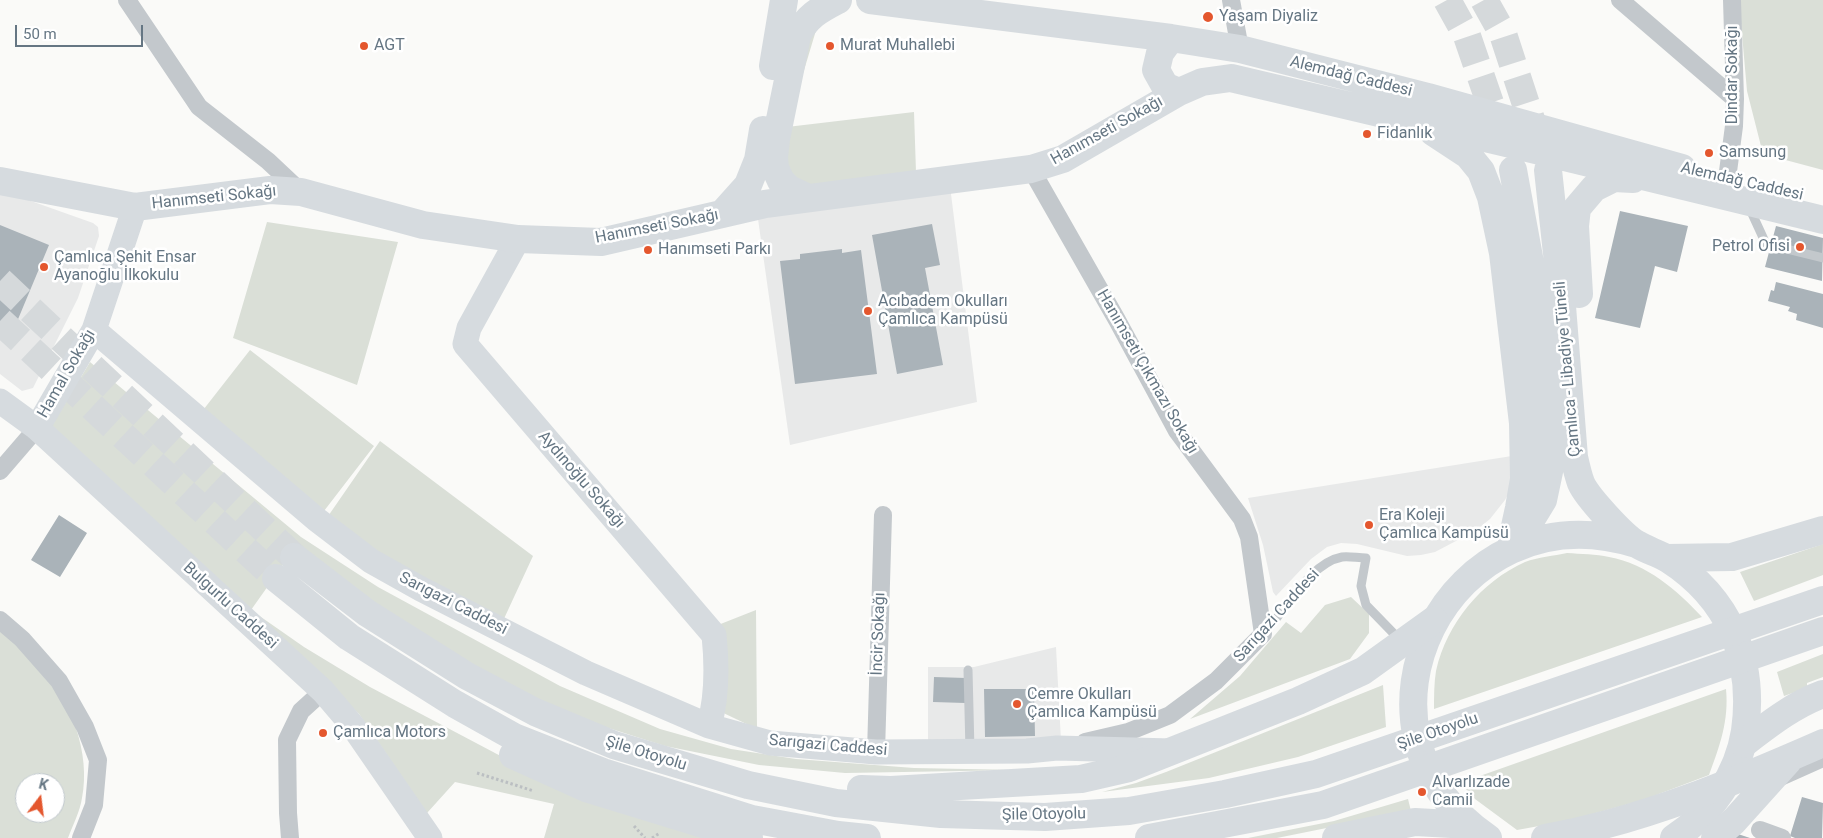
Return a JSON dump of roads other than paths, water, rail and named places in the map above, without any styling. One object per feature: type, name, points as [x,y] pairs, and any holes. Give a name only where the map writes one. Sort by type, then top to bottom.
[{"type":"main road","points":[[722,214],[748,185],[758,160],[784,0]]},
{"type":"main road","points":[[808,198],[789,189],[781,181],[775,168],[776,139],[797,36],[804,24],[818,10],[838,0]]},
{"type":"main road","name":"Alemdağ Caddesi","points":[[870,0],[1171,38],[1240,49],[1428,97],[1665,163],[1823,200]]},
{"type":"main road","points":[[1171,38],[1160,53],[1156,70],[1165,86],[1179,92]]},
{"type":"main road","name":"Alemdağ Caddesi","points":[[1179,92],[1202,82],[1231,78],[1823,220]]},
{"type":"main road","name":"Hanımseti Sokağı","points":[[0,181],[135,207],[270,190],[301,192],[423,225],[518,239],[602,242],[765,204],[1031,169],[1063,159],[1179,92]]},
{"type":"main road","points":[[1417,122],[1468,155],[1481,171],[1491,197],[1503,253],[1522,423],[1524,479],[1512,540]]},
{"type":"main road","name":"Çamlıca - Libadiye Tüneli","points":[[1492,560],[1529,523],[1543,500],[1551,462],[1531,268],[1513,170]]},
{"type":"main road","name":"Çamlıca - Libadiye Tüneli","points":[[1548,170],[1560,281],[1574,458],[1582,484],[1602,511],[1627,535],[1667,558]]},
{"type":"main road","points":[[1479,831],[1450,806],[1432,778],[1420,746],[1415,721],[1415,680],[1422,650],[1434,620],[1451,595],[1469,576],[1515,547],[1541,539],[1572,534],[1618,538],[1627,535],[1596,476],[1588,446],[1575,226],[1577,208],[1594,188],[1614,178],[1658,180]]},
{"type":"main road","name":"Hamal Sokağı","points":[[37,428],[94,330],[135,207]]},
{"type":"main road","name":"Aydınoğlu Sokağı","points":[[518,239],[468,328],[465,344],[714,635],[716,656],[713,713],[709,726]]},
{"type":"main road","name":"Sarıgazi Caddesi","points":[[94,330],[316,519],[371,561],[421,589],[586,673],[709,726],[770,743],[876,752],[1027,751],[1057,748]]},
{"type":"main road","name":"Bulgurlu Caddesi","points":[[0,402],[37,428],[323,691],[352,725],[430,838]]},
{"type":"main road","points":[[1667,558],[1732,557],[1823,530]]},
{"type":"main road","name":"Şile Otoyolu","points":[[294,557],[367,613],[467,676],[534,712],[614,745],[748,785],[836,803],[941,814],[1045,817],[1129,812],[1316,774],[1823,600]]},
{"type":"main road","points":[[1667,558],[1697,581],[1720,608],[1735,636],[1744,664],[1748,706],[1743,744],[1734,769],[1717,799],[1690,827],[1674,838]]},
{"type":"main road","name":"Şile Otoyolu","points":[[276,578],[349,638],[455,704],[514,737],[603,772],[752,819],[838,835],[866,838]]},
{"type":"main road","points":[[614,745],[750,773],[852,788],[891,790],[1081,779],[1129,768],[1298,701],[1355,674],[1434,620]]},
{"type":"main road","name":"Şile Otoyolu","points":[[1149,838],[1323,805],[1823,631]]},
{"type":"main road","points":[[1743,744],[1776,718],[1823,694]]},
{"type":"main road","points":[[455,704],[513,755],[586,788],[749,838]]},
{"type":"main road","points":[[1715,838],[1734,821],[1823,725]]},
{"type":"main road","points":[[1545,838],[1639,816],[1716,788],[1823,743]]},
{"type":"main road","points":[[1057,748],[1175,751]]},
{"type":"main road","points":[[1336,838],[1415,822],[1479,831]]},
{"type":"street","points":[[127,0],[199,107],[268,161],[301,192]]},
{"type":"street","points":[[1231,0],[1240,49]]},
{"type":"street","points":[[1620,0],[1735,99]]},
{"type":"street","name":"Dindar Sokağı","points":[[1727,179],[1734,126],[1735,99],[1732,0]]},
{"type":"street","name":"Hanımseti Çıkmazı Sokağı","points":[[1031,169],[1117,320],[1177,431],[1242,519],[1250,537],[1263,634]]},
{"type":"street","points":[[0,471],[37,428]]},
{"type":"street","name":"İncir Sokağı","points":[[876,752],[883,515]]},
{"type":"street","points":[[0,620],[22,639],[59,680],[84,727],[98,760],[94,805],[81,838]]},
{"type":"street","name":"Sarıgazi Caddesi","points":[[1057,748],[1128,732],[1170,715],[1216,681],[1263,634]]},
{"type":"street","points":[[290,838],[287,740],[301,710],[323,691]]},
{"type":"street","points":[[1771,781],[1823,758]]},
{"type":"street","points":[[1760,830],[1782,838]]},
{"type":"lane","points":[[1747,202],[1766,244],[1823,258]]},
{"type":"lane","name":"Sarıgazi Caddesi","points":[[1263,634],[1311,576],[1326,564],[1342,557],[1366,558],[1361,586],[1366,605],[1403,643]]},
{"type":"lane","points":[[968,670],[970,751]]},
{"type":"tunnel","points":[[1447,0],[1467,36],[1501,135]]},
{"type":"tunnel","points":[[1484,0],[1503,34],[1540,147]]},
{"type":"tunnel","points":[[0,281],[294,557]]},
{"type":"tunnel","points":[[0,321],[276,578]]},
{"type":"place","name":"Yaşam Diyaliz","points":[[1208,17]]},
{"type":"place","name":"AGT","points":[[364,46]]},
{"type":"place","name":"Murat Muhallebi","points":[[830,46]]},
{"type":"place","name":"Fidanlık","points":[[1367,134]]},
{"type":"place","name":"Samsung","points":[[1709,153]]},
{"type":"place","name":"Petrol Ofisi","points":[[1800,247]]},
{"type":"place","name":"Hanımseti Parkı","points":[[648,250]]},
{"type":"place","name":"Çamlıca Şehit Ensar Ayanoğlu İlkokulu","points":[[44,267]]},
{"type":"place","name":"Acıbadem Okulları Çamlıca Kampüsü","points":[[868,311]]},
{"type":"place","name":"Era Koleji Çamlıca Kampüsü","points":[[1369,525]]},
{"type":"place","name":"Cemre Okulları Çamlıca Kampüsü","points":[[1017,704]]},
{"type":"place","name":"Çamlıca Motors","points":[[323,733]]},
{"type":"place","name":"Alvarlızade Camii","points":[[1422,792]]}]
